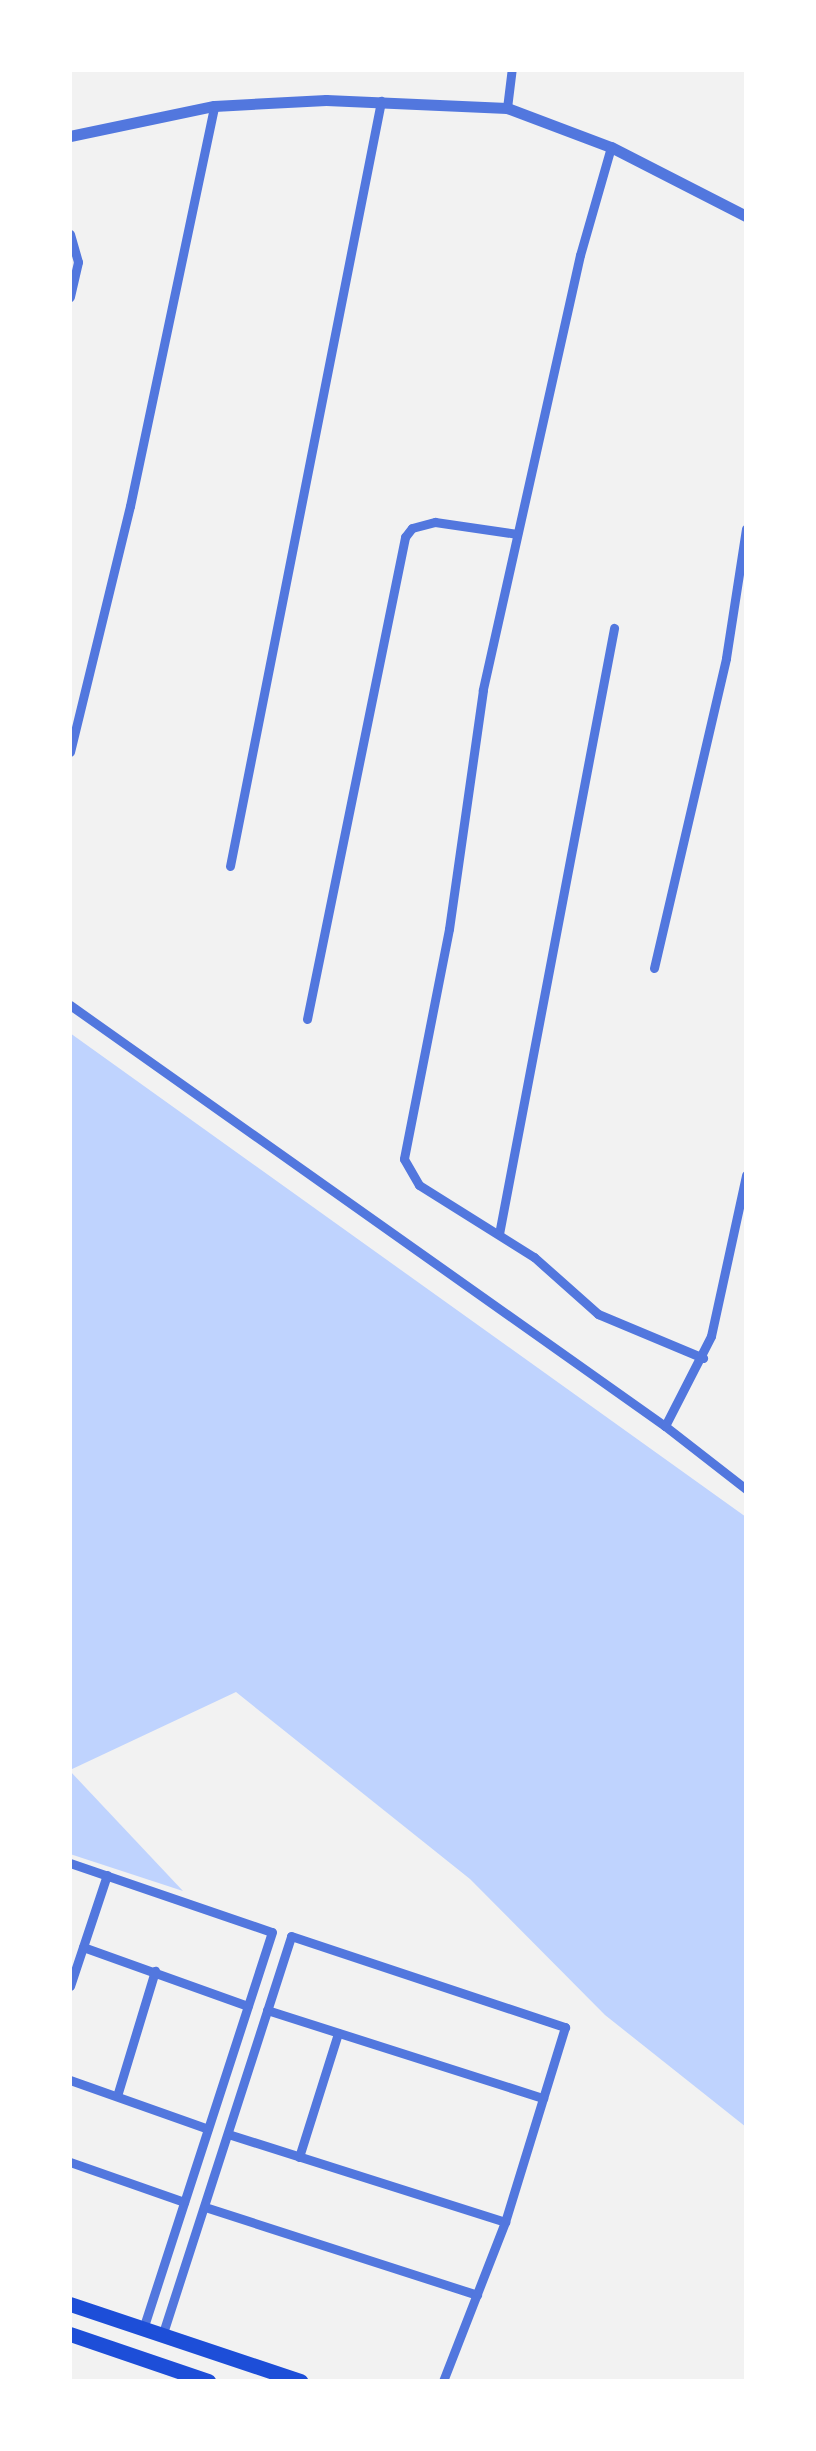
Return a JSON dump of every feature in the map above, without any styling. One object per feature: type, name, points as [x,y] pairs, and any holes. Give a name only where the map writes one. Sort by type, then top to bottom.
[{"type":"main road","points":[[70,2304],[300,2381]]},
{"type":"main road","points":[[70,2334],[208,2381]]},
{"type":"street","points":[[506,108],[512,70]]},
{"type":"street","points":[[230,866],[382,101]]},
{"type":"street","points":[[70,136],[214,106],[382,101],[506,108],[611,147],[746,216]]},
{"type":"street","points":[[70,752],[130,506],[214,106]]},
{"type":"street","points":[[611,147],[576,274],[483,690],[448,929],[403,1150],[406,1169],[419,1186],[534,1258],[606,1320],[703,1358]]},
{"type":"street","points":[[70,234],[78,262],[70,296]]},
{"type":"street","points":[[306,1019],[406,536],[412,528],[436,522],[517,534]]},
{"type":"street","points":[[654,968],[726,658],[746,529]]},
{"type":"street","points":[[499,1234],[614,628]]},
{"type":"street","points":[[70,1005],[666,1426],[746,1490]]},
{"type":"street","points":[[666,1426],[703,1358],[721,1298],[746,1175]]},
{"type":"street","points":[[70,1864],[272,1932],[144,2326]]},
{"type":"street","points":[[70,1986],[107,1875]]},
{"type":"street","points":[[163,2333],[291,1936],[565,2027],[505,2222],[442,2381]]},
{"type":"street","points":[[83,1947],[248,2006]]},
{"type":"street","points":[[116,2096],[155,1971]]},
{"type":"street","points":[[267,2010],[543,2098]]},
{"type":"street","points":[[299,2157],[338,2033]]},
{"type":"street","points":[[70,2080],[208,2129]]},
{"type":"street","points":[[228,2134],[505,2222]]},
{"type":"street","points":[[70,2162],[184,2202]]},
{"type":"street","points":[[204,2207],[477,2294]]},
{"type":"water","points":[[70,1033],[746,1517],[746,2127],[605,2015],[470,1879],[236,1692],[70,1770]]},
{"type":"water","points":[[70,1771],[183,1891],[70,1854]]}]
